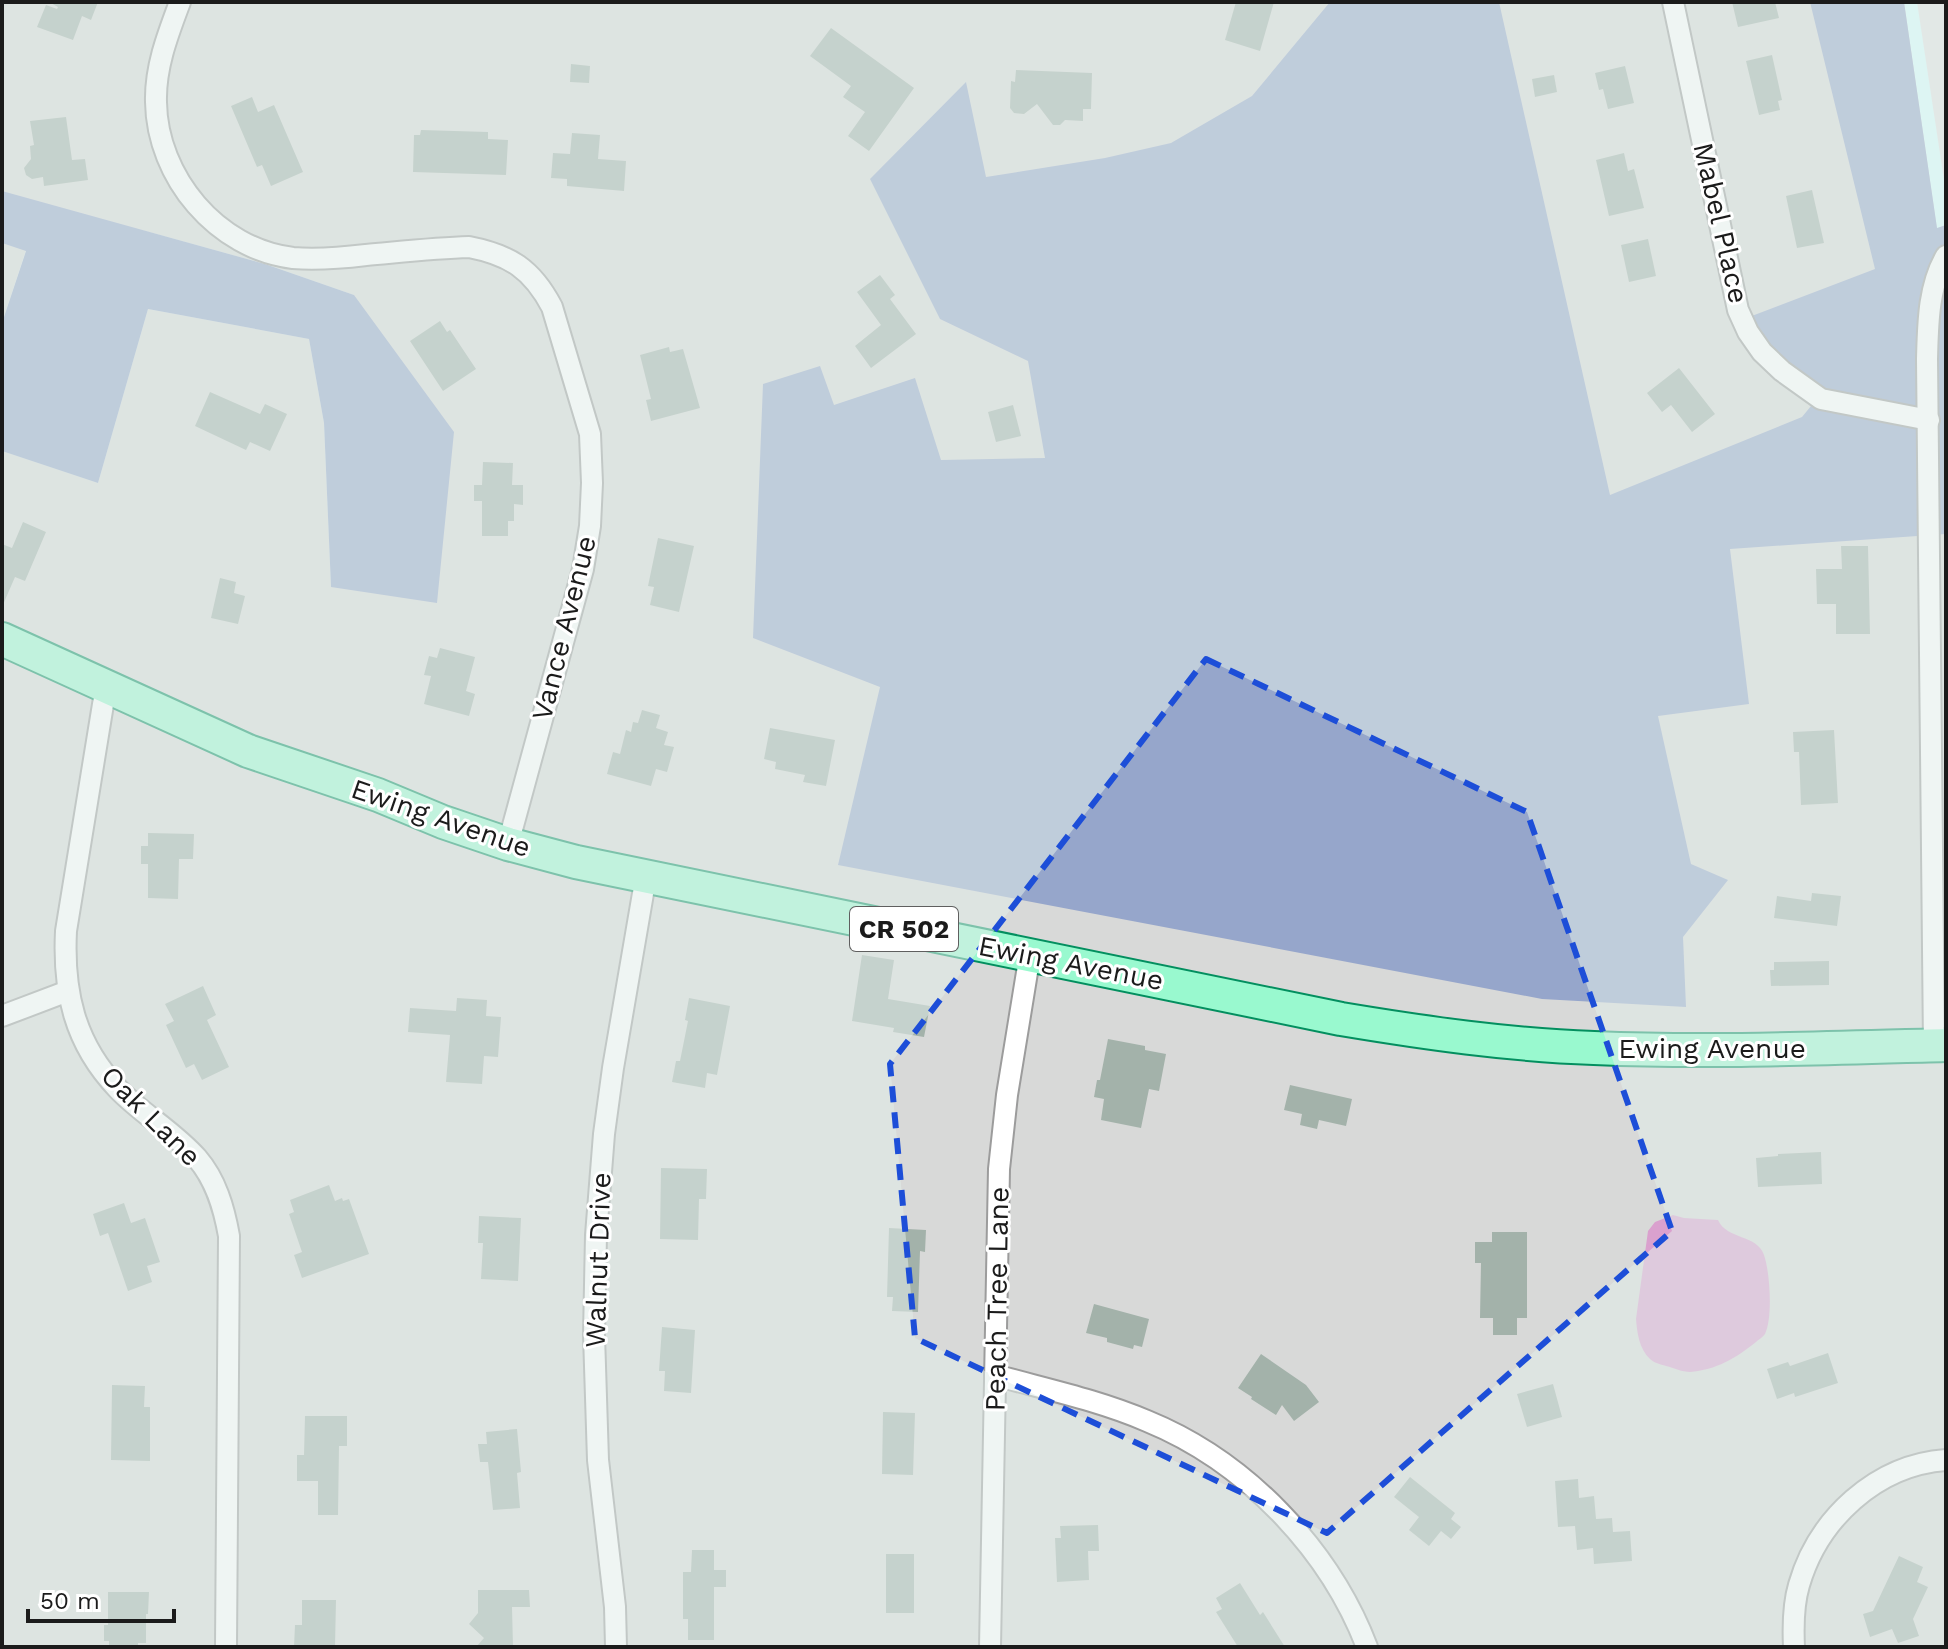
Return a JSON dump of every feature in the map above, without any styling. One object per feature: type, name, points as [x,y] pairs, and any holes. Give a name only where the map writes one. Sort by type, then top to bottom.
[{"type":"main road","name":"Ewing Avenue","points":[[2,639],[248,751],[508,844],[646,876],[1341,1019],[1404,1029],[1497,1041],[1592,1048],[1686,1050],[1940,1045]]},
{"type":"street","name":"Vance Avenue","points":[[180,2],[157,74],[158,127],[166,157],[179,182],[195,204],[214,222],[237,238],[265,251],[289,257],[320,260],[469,247],[492,251],[511,259],[528,272],[552,307],[590,434],[590,526],[583,569],[508,844]]},
{"type":"street","name":"Mabel Place","points":[[1673,2],[1738,310],[1748,332],[1762,352],[1782,371],[1821,399],[1929,420]]},
{"type":"street","points":[[1940,1045],[1928,310],[1940,266],[1946,256]]},
{"type":"street","name":"Oak Lane","points":[[106,686],[66,931],[64,964],[72,1009],[99,1066],[118,1089],[195,1155],[215,1187],[224,1210],[229,1236],[226,1647]]},
{"type":"street","name":"Walnut Drive","points":[[616,1647],[615,1607],[597,1446],[594,1335],[596,1235],[613,1068],[646,876]]},
{"type":"street","name":"Peach Tree Lane","points":[[990,1647],[999,1169],[1007,1095],[1030,954]]},
{"type":"street","points":[[2,1016],[68,991]]},
{"type":"street","points":[[995,1375],[1108,1406],[1149,1421],[1230,1468],[1298,1532],[1347,1603],[1367,1647]]},
{"type":"street","points":[[1794,1647],[1798,1587],[1822,1534],[1840,1511],[1887,1476],[1946,1460]]},
{"type":"highlighted area","points":[[1206,659],[1527,812],[1672,1231],[1327,1533],[915,1338],[890,1064]]},
{"type":"shaded area","points":[[2,2],[1946,2],[1946,1647],[2,1647],[2,451],[98,483],[148,309],[309,339],[324,423],[331,587],[354,295],[265,264],[2,196]]},
{"type":"shaded area","points":[[1330,2],[1499,2],[1610,495],[1802,417],[1820,395],[1736,322],[1875,269],[1810,2],[1904,2],[1937,228],[1946,225],[1946,534],[1730,549],[1749,704],[1658,716],[1691,864],[1728,880],[1683,937],[1686,1007],[1542,999],[838,865],[880,687],[753,638],[763,384],[820,366],[834,405],[915,378],[941,460],[1045,458],[1028,361],[940,319],[870,179],[966,82],[986,177],[1105,158],[1171,143],[1252,96]]},
{"type":"shaded area","points":[[1904,2],[1946,2],[1946,225],[1937,229]]},
{"type":"shaded area","points":[[1917,2],[1946,2],[1946,193]]},
{"type":"shaded area","points":[[2,191],[265,264],[354,295],[454,432],[437,603],[331,587],[324,423],[309,339],[148,309],[98,483],[2,451],[2,323],[26,251],[2,243]]},
{"type":"shaded area","points":[[2,243],[26,250],[2,323]]},
{"type":"shaded area","points":[[1673,1215],[1718,1220],[1728,1231],[1760,1248],[1768,1272],[1770,1306],[1765,1334],[1733,1358],[1699,1371],[1684,1371],[1653,1362],[1643,1350],[1638,1335],[1636,1319],[1648,1231],[1655,1222]]},
{"type":"building","points":[[49,2],[98,2],[91,20],[82,16],[73,40],[37,27],[46,5],[58,7]]},
{"type":"building","points":[[1236,2],[1274,2],[1260,51],[1225,40]]},
{"type":"building","points":[[1732,2],[1775,2],[1779,18],[1738,27]]},
{"type":"building","points":[[831,28],[914,88],[869,151],[848,136],[865,112],[843,97],[851,86],[810,56]]},
{"type":"building","points":[[1772,55],[1782,100],[1778,101],[1780,110],[1759,115],[1746,61]]},
{"type":"building","points":[[571,64],[590,66],[589,83],[570,82]]},
{"type":"building","points":[[1625,66],[1634,103],[1608,109],[1595,73]]},
{"type":"building","points":[[1016,70],[1092,73],[1091,109],[1083,109],[1083,121],[1065,120],[1060,125],[1053,125],[1037,104],[1024,114],[1014,113],[1010,108],[1011,81],[1015,82]]},
{"type":"building","points":[[1554,75],[1557,92],[1535,97],[1532,79]]},
{"type":"building","points":[[252,97],[258,112],[274,105],[303,172],[271,186],[262,165],[257,167],[231,106]]},
{"type":"building","points":[[66,117],[72,160],[85,159],[88,180],[44,186],[43,177],[32,179],[26,175],[24,168],[31,159],[30,146],[34,145],[30,121]]},
{"type":"building","points":[[421,130],[488,132],[488,139],[508,140],[506,175],[413,172],[414,135],[420,135]]},
{"type":"building","points":[[572,133],[600,135],[598,159],[626,161],[624,191],[567,186],[567,179],[551,178],[553,153],[570,154]]},
{"type":"building","points":[[1624,153],[1628,171],[1634,169],[1644,208],[1609,216],[1596,160]]},
{"type":"building","points":[[1812,190],[1824,243],[1797,248],[1786,196]]},
{"type":"building","points":[[1648,239],[1656,276],[1629,282],[1621,245]]},
{"type":"building","points":[[880,275],[895,295],[890,299],[916,334],[871,368],[855,346],[881,325],[857,292]]},
{"type":"building","points":[[440,321],[447,332],[450,330],[476,369],[443,391],[410,341]]},
{"type":"building","points":[[669,347],[670,352],[683,349],[700,408],[651,421],[646,400],[651,399],[640,355]]},
{"type":"building","points":[[1679,368],[1715,414],[1692,432],[1671,405],[1662,412],[1647,393]]},
{"type":"building","points":[[210,392],[260,414],[265,404],[287,414],[270,451],[250,442],[246,450],[195,426]]},
{"type":"building","points":[[1013,405],[1021,436],[996,442],[988,412]]},
{"type":"building","points":[[483,462],[513,463],[512,485],[523,485],[523,505],[514,504],[514,521],[508,521],[508,536],[482,536],[482,501],[474,501],[474,485],[482,485]]},
{"type":"building","points":[[23,522],[46,532],[25,581],[15,577],[2,607],[2,544],[12,548]]},
{"type":"building","points":[[658,538],[694,546],[679,612],[650,605],[654,587],[648,586]]},
{"type":"building","points":[[1841,546],[1868,546],[1870,634],[1836,634],[1836,604],[1817,604],[1816,569],[1842,569]]},
{"type":"building","points":[[220,578],[236,582],[234,593],[245,596],[238,624],[211,618]]},
{"type":"building","points":[[440,648],[475,657],[466,691],[475,694],[469,716],[424,704],[431,676],[424,675],[429,656],[437,658]]},
{"type":"building","points":[[642,710],[660,715],[656,728],[668,732],[664,745],[674,747],[667,772],[656,769],[651,786],[607,774],[613,752],[620,754],[626,730],[631,732],[633,722],[638,723]]},
{"type":"building","points":[[770,728],[835,740],[826,786],[803,782],[805,775],[775,769],[776,762],[764,759]]},
{"type":"building","points":[[1834,730],[1838,803],[1801,805],[1799,752],[1794,752],[1793,732]]},
{"type":"building","points":[[148,833],[194,834],[193,859],[179,859],[178,899],[148,898],[148,864],[141,864],[141,846],[148,846]]},
{"type":"building","points":[[1812,893],[1841,896],[1837,926],[1774,918],[1777,896],[1811,901]]},
{"type":"building","points":[[862,955],[894,960],[888,999],[930,1006],[924,1037],[852,1021]]},
{"type":"building","points":[[1829,961],[1829,985],[1771,986],[1770,970],[1774,970],[1774,962]]},
{"type":"building","points":[[203,986],[216,1015],[207,1020],[229,1067],[202,1080],[194,1064],[186,1068],[166,1025],[174,1021],[165,1004]]},
{"type":"building","points":[[457,998],[487,1000],[486,1016],[501,1017],[498,1057],[484,1056],[482,1084],[446,1082],[450,1035],[408,1032],[410,1008],[456,1011]]},
{"type":"building","points":[[689,998],[730,1006],[717,1075],[707,1073],[705,1088],[672,1082],[676,1061],[680,1061]]},
{"type":"building","points":[[1108,1039],[1145,1046],[1145,1050],[1166,1054],[1159,1091],[1149,1089],[1141,1128],[1101,1120],[1104,1099],[1094,1097]]},
{"type":"building","points":[[1290,1085],[1352,1099],[1346,1126],[1319,1120],[1317,1129],[1300,1125],[1302,1114],[1284,1110]]},
{"type":"building","points":[[1821,1152],[1822,1184],[1758,1187],[1756,1158]]},
{"type":"building","points":[[661,1168],[707,1169],[706,1199],[699,1199],[698,1240],[660,1239]]},
{"type":"building","points":[[329,1185],[335,1201],[349,1199],[369,1254],[302,1278],[294,1255],[302,1252],[289,1214],[294,1212],[290,1200]]},
{"type":"building","points":[[124,1203],[131,1223],[145,1218],[160,1262],[147,1266],[152,1282],[128,1291],[108,1233],[100,1236],[93,1214]]},
{"type":"building","points":[[479,1216],[521,1218],[518,1281],[481,1279],[483,1243],[478,1243]]},
{"type":"building","points":[[889,1228],[926,1230],[925,1252],[920,1251],[918,1312],[892,1311],[893,1297],[887,1297]]},
{"type":"building","points":[[1492,1232],[1527,1232],[1527,1318],[1517,1318],[1517,1335],[1493,1335],[1493,1318],[1480,1318],[1481,1263],[1475,1263],[1475,1242],[1492,1242]]},
{"type":"building","points":[[1094,1304],[1149,1319],[1142,1347],[1134,1345],[1133,1349],[1086,1333]]},
{"type":"building","points":[[662,1327],[695,1330],[691,1393],[664,1391],[665,1371],[659,1371]]},
{"type":"building","points":[[1828,1353],[1838,1383],[1795,1397],[1794,1393],[1777,1399],[1767,1369],[1788,1362],[1790,1366]]},
{"type":"building","points":[[1261,1354],[1306,1385],[1319,1402],[1294,1421],[1282,1405],[1276,1415],[1251,1399],[1238,1388]]},
{"type":"building","points":[[1553,1384],[1562,1417],[1527,1427],[1517,1394]]},
{"type":"building","points":[[112,1385],[145,1386],[144,1407],[150,1407],[150,1461],[111,1460]]},
{"type":"building","points":[[883,1412],[915,1413],[913,1475],[882,1474]]},
{"type":"building","points":[[305,1416],[347,1416],[347,1446],[339,1446],[338,1515],[318,1515],[318,1481],[297,1481],[297,1455],[304,1455]]},
{"type":"building","points":[[517,1429],[520,1508],[493,1510],[488,1462],[480,1462],[478,1444],[487,1444],[486,1432]]},
{"type":"building","points":[[1410,1477],[1455,1513],[1451,1519],[1461,1527],[1451,1539],[1441,1531],[1429,1546],[1409,1530],[1419,1517],[1394,1497]]},
{"type":"building","points":[[1578,1479],[1579,1498],[1594,1496],[1596,1519],[1612,1518],[1613,1532],[1630,1531],[1632,1561],[1594,1564],[1593,1548],[1577,1550],[1575,1526],[1558,1527],[1555,1481]]},
{"type":"building","points":[[1098,1525],[1099,1551],[1088,1551],[1089,1580],[1057,1582],[1055,1538],[1061,1538],[1060,1526]]},
{"type":"building","points":[[692,1550],[714,1550],[714,1570],[726,1570],[726,1587],[714,1587],[714,1640],[688,1640],[688,1619],[683,1619],[683,1572],[691,1572]]},
{"type":"building","points":[[886,1554],[914,1554],[914,1613],[886,1613]]},
{"type":"building","points":[[1899,1556],[1923,1567],[1917,1582],[1928,1587],[1913,1619],[1919,1636],[1898,1643],[1892,1629],[1870,1637],[1863,1614],[1873,1611]]},
{"type":"building","points":[[1240,1583],[1285,1647],[1238,1647],[1216,1612],[1222,1609],[1216,1598]]},
{"type":"building","points":[[478,1590],[529,1590],[530,1607],[512,1607],[513,1647],[476,1647],[484,1638],[469,1624],[478,1613]]},
{"type":"building","points":[[108,1592],[149,1592],[146,1643],[138,1643],[138,1647],[109,1647],[109,1641],[104,1641],[104,1625],[108,1625]]},
{"type":"building","points":[[302,1600],[336,1600],[335,1647],[294,1647],[295,1625],[302,1625]]}]
